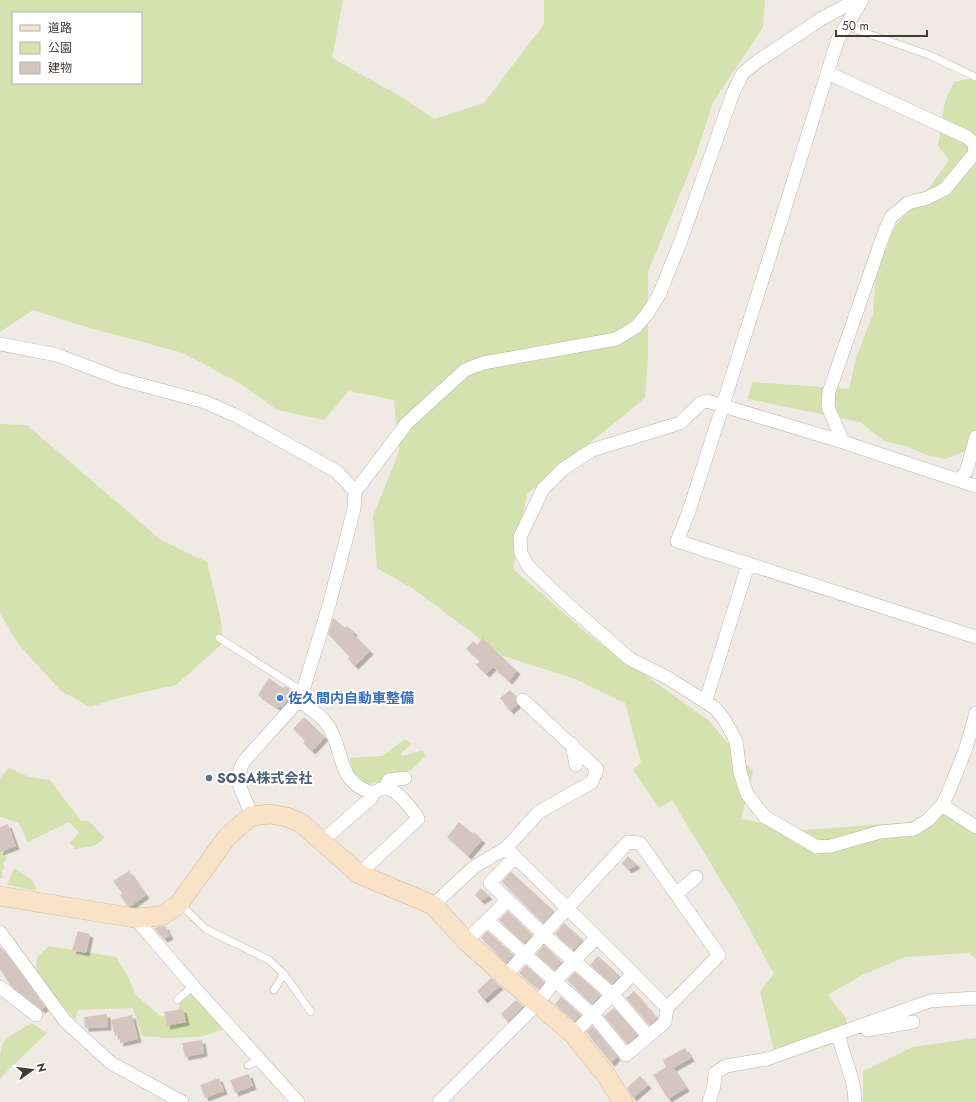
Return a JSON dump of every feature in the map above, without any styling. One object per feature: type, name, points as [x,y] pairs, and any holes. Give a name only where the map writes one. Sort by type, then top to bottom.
[{"type":"street","points":[[251,816],[248,802],[239,788],[238,772],[244,761],[300,696],[329,605],[354,509],[356,491],[407,423],[465,370],[483,364],[616,338],[636,327],[647,314],[659,295],[680,243],[733,93],[742,73],[758,60],[820,19],[856,0]]},
{"type":"street","points":[[862,0],[838,39],[723,405],[688,514],[677,541],[976,637]]},
{"type":"street","points":[[828,72],[967,136],[975,145],[974,154],[945,189],[927,198],[908,203],[892,216],[884,233],[829,392],[828,407],[843,442]]},
{"type":"street","points":[[0,344],[58,355],[120,379],[205,402],[237,416],[336,471],[356,491]]},
{"type":"street","points":[[976,486],[843,442],[707,401],[701,403],[680,423],[592,450],[563,469],[543,489],[520,537],[521,553],[528,566],[565,602],[630,659],[706,700],[715,708],[724,719],[736,741],[740,772],[747,794],[765,817],[816,847],[831,846],[880,832],[914,829],[928,820],[942,805],[950,791],[976,713]]},
{"type":"street","points":[[958,480],[966,472],[976,437]]},
{"type":"street","points":[[706,700],[748,565]]},
{"type":"street","points":[[300,696],[328,726],[350,780],[359,788],[379,790],[391,788],[418,819],[359,874]]},
{"type":"street","points":[[523,700],[572,744],[597,769],[592,782],[539,812],[490,883],[544,935],[613,995],[648,1036]]},
{"type":"street","points":[[572,744],[576,766]]},
{"type":"street","points":[[321,842],[389,780],[406,778]]},
{"type":"street","points":[[942,805],[975,825]]},
{"type":"street","points":[[0,896],[135,918],[161,916],[179,904],[227,837],[251,816],[270,814],[287,817],[301,824],[359,874],[433,905],[466,941],[573,1034],[606,1075],[623,1102]]},
{"type":"street","points":[[488,921],[526,954],[594,1016],[626,1055],[665,1022],[667,1008],[719,955],[640,843],[628,842],[568,909],[544,935],[526,954],[505,976]]},
{"type":"street","points":[[433,905],[474,867],[510,852]]},
{"type":"street","points":[[510,852],[667,1008]]},
{"type":"street","points":[[676,894],[696,877]]},
{"type":"street","points":[[466,941],[508,900]]},
{"type":"street","points":[[135,918],[193,986],[298,1102]]},
{"type":"street","points":[[0,932],[65,1021],[111,1063],[182,1102]]},
{"type":"street","points":[[438,1102],[537,1004],[555,981],[596,938]]},
{"type":"street","points":[[573,1034],[594,1016],[633,974]]},
{"type":"street","points":[[0,987],[36,1015]]},
{"type":"street","points":[[709,1102],[714,1086],[715,1074],[726,1066],[767,1059],[930,1001],[976,998]]},
{"type":"street","points":[[851,1030],[870,1030],[913,1022]]},
{"type":"street","points":[[838,1034],[855,1090],[855,1102]]},
{"type":"lane","points":[[846,26],[929,55],[976,77]]},
{"type":"lane","points":[[219,638],[300,696]]},
{"type":"lane","points":[[179,904],[206,929],[269,960],[284,974],[311,1012]]},
{"type":"lane","points":[[274,990],[284,974]]},
{"type":"lane","points":[[177,1000],[193,986]]},
{"type":"lane","points":[[248,1065],[261,1060]]},
{"type":"green space","points":[[0,0],[343,0],[332,58],[407,100],[434,119],[484,103],[544,24],[544,0],[765,0],[763,27],[713,102],[696,155],[648,272],[648,358],[645,398],[527,494],[513,569],[588,634],[708,720],[753,772],[741,819],[806,830],[910,822],[944,812],[976,824],[976,959],[969,953],[905,957],[862,975],[828,995],[846,1018],[849,1038],[806,1053],[774,1052],[760,991],[774,974],[739,910],[672,800],[659,808],[633,770],[641,762],[625,703],[575,679],[503,656],[415,590],[377,568],[373,516],[399,452],[394,400],[349,391],[324,420],[277,410],[241,384],[183,353],[76,324],[33,310],[0,332]]},
{"type":"green space","points":[[976,77],[976,447],[945,459],[929,456],[906,446],[884,441],[860,422],[748,399],[752,382],[849,389],[856,358],[873,314],[876,273],[895,226],[931,185],[949,160],[938,146],[945,101],[954,82]]},
{"type":"green space","points":[[0,424],[27,425],[161,540],[207,562],[221,620],[223,643],[176,685],[122,697],[90,707],[61,691],[19,645],[0,613]]},
{"type":"green space","points":[[405,739],[412,744],[400,754],[403,756],[423,750],[425,757],[411,770],[390,775],[386,781],[365,785],[353,773],[350,758],[382,756]]},
{"type":"green space","points":[[9,768],[29,777],[50,780],[81,821],[89,821],[105,838],[94,846],[75,849],[70,843],[79,832],[69,822],[28,842],[19,823],[0,817],[0,778]]},
{"type":"green space","points":[[0,851],[3,851],[7,859],[3,863],[5,867],[2,871],[2,879],[0,879]]},
{"type":"green space","points":[[14,868],[33,881],[37,891],[7,885]]},
{"type":"green space","points":[[49,946],[116,957],[129,979],[136,995],[159,1015],[176,1020],[180,1001],[194,992],[227,1028],[200,1037],[167,1038],[142,1036],[133,1008],[78,1010],[75,1020],[36,974],[37,957]]},
{"type":"green space","points":[[32,1023],[47,1033],[0,1078],[0,1055],[4,1043],[8,1038]]},
{"type":"green space","points":[[976,1038],[976,1102],[863,1102],[863,1071],[913,1047]]},
{"type":"building","points":[[333,618],[345,628],[347,626],[354,632],[353,634],[370,651],[355,666],[348,659],[350,657],[328,634]]},
{"type":"building","points":[[482,638],[517,671],[509,681],[493,667],[486,674],[476,665],[480,661],[466,649],[473,641],[477,645]]},
{"type":"building","points":[[269,678],[283,688],[285,686],[293,691],[282,707],[279,706],[278,708],[258,695]]},
{"type":"building","points":[[510,690],[516,697],[517,705],[510,711],[500,698]]},
{"type":"building","points":[[303,718],[305,718],[325,737],[312,751],[303,743],[305,740],[293,729]]},
{"type":"building","points":[[459,822],[473,834],[474,832],[482,840],[468,856],[447,837]]},
{"type":"building","points":[[8,824],[16,846],[0,852],[0,827]]},
{"type":"building","points":[[628,856],[637,865],[628,870],[622,863]]},
{"type":"building","points":[[129,871],[146,895],[131,906],[128,906],[120,895],[122,893],[113,881]]},
{"type":"building","points":[[511,872],[554,911],[543,923],[502,882]]},
{"type":"building","points":[[481,888],[489,896],[481,901],[475,895]]},
{"type":"building","points":[[508,911],[532,935],[524,943],[499,920]]},
{"type":"building","points":[[564,923],[583,940],[573,950],[555,934]]},
{"type":"building","points":[[165,926],[170,936],[164,939],[154,928]]},
{"type":"building","points":[[78,931],[90,934],[86,953],[72,950]]},
{"type":"building","points":[[487,931],[514,955],[506,963],[481,938]]},
{"type":"building","points":[[544,945],[562,962],[555,970],[536,954]]},
{"type":"building","points":[[0,946],[45,1007],[42,1010],[10,985],[0,969]]},
{"type":"building","points":[[598,956],[620,976],[612,984],[590,965]]},
{"type":"building","points":[[526,965],[544,982],[539,989],[519,973]]},
{"type":"building","points":[[575,972],[601,995],[592,1004],[567,980]]},
{"type":"building","points":[[491,978],[500,986],[484,1000],[477,991]]},
{"type":"building","points":[[634,991],[657,1018],[649,1025],[626,998]]},
{"type":"building","points":[[561,997],[581,1015],[575,1021],[555,1004]]},
{"type":"building","points":[[516,1000],[523,1006],[508,1022],[501,1014]]},
{"type":"building","points":[[614,1008],[637,1035],[627,1044],[604,1016]]},
{"type":"building","points":[[183,1009],[186,1022],[167,1026],[164,1012]]},
{"type":"building","points":[[107,1014],[108,1027],[85,1028],[84,1017]]},
{"type":"building","points":[[132,1015],[138,1039],[120,1043],[119,1035],[115,1036],[111,1020]]},
{"type":"building","points":[[592,1026],[617,1057],[611,1063],[586,1032]]},
{"type":"building","points":[[202,1040],[204,1053],[185,1057],[182,1043]]},
{"type":"building","points":[[685,1048],[691,1058],[673,1068],[686,1088],[668,1099],[653,1075],[666,1067],[663,1060]]},
{"type":"building","points":[[249,1074],[253,1086],[235,1093],[230,1080]]},
{"type":"building","points":[[640,1076],[648,1085],[633,1098],[627,1088]]},
{"type":"building","points":[[219,1078],[224,1091],[205,1098],[200,1085]]},
{"type":"place","name":"佐久間内自動車整備","points":[[280,698]]},
{"type":"place","name":"SOSA株式会社","points":[[209,778]]}]
